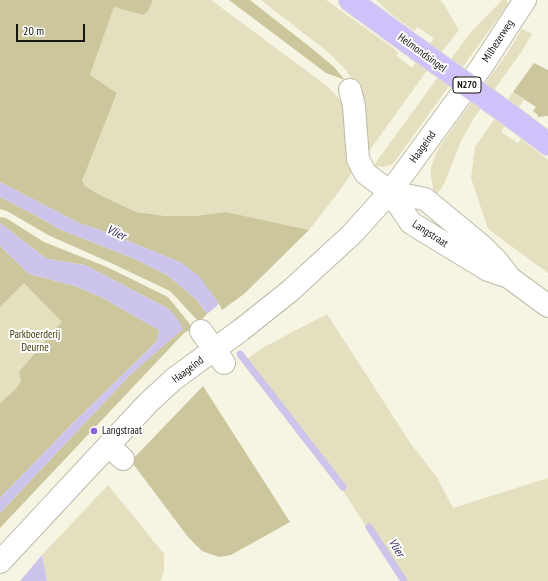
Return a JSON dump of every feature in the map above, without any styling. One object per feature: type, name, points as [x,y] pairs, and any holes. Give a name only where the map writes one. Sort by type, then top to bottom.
[{"type":"main road","name":"Helmondsingel","points":[[350,0],[548,144]]},
{"type":"street","name":"Milhezerweg","points":[[456,101],[480,69],[525,0]]},
{"type":"street","points":[[350,90],[354,106],[358,159],[365,173],[390,192]]},
{"type":"street","name":"Haageind","points":[[0,562],[116,453],[148,404],[174,379],[219,356],[241,330],[296,286],[352,234],[390,192],[456,101]]},
{"type":"street","name":"Langstraat","points":[[390,192],[426,198],[482,246],[497,261],[510,278],[548,306]]},
{"type":"street","points":[[201,331],[219,356]]},
{"type":"green space","points":[[153,0],[211,0],[327,86],[341,101],[348,115],[352,173],[309,230],[226,212],[194,216],[166,216],[136,212],[98,194],[85,186],[82,181],[117,93],[90,75],[114,7],[143,15],[148,11]]},
{"type":"green space","points":[[261,0],[326,0],[393,48],[398,53],[396,55],[412,68],[434,38],[417,27],[414,31],[390,13],[376,0],[440,0],[459,30],[423,76],[367,154],[352,79],[345,69],[329,53]]},
{"type":"green space","points":[[502,0],[507,0],[508,4],[393,164],[384,167],[375,166],[374,165],[470,33]]},
{"type":"green space","points":[[522,29],[532,34],[522,51],[474,118],[461,141],[444,184],[437,194],[434,193],[431,167],[436,153],[506,55]]},
{"type":"green space","points":[[513,92],[524,100],[501,132],[518,143],[521,139],[548,160],[548,273],[488,229],[471,178],[475,147]]},
{"type":"green space","name":"Parkboerderij Deurne","points":[[0,258],[78,332],[0,453]]},
{"type":"green space","points":[[327,314],[411,444],[436,476],[453,508],[548,478],[548,581],[401,581],[340,486],[242,362],[266,346]]},
{"type":"green space","points":[[108,485],[164,554],[164,571],[161,580],[47,581],[42,555]]},
{"type":"shaded area","points":[[0,0],[153,0],[148,11],[143,15],[114,7],[90,75],[117,93],[82,181],[85,186],[98,194],[136,212],[166,216],[194,216],[226,212],[309,230],[244,294],[222,310],[218,302],[182,263],[109,233],[79,223],[0,182]]},
{"type":"shaded area","points":[[229,0],[250,0],[334,67],[345,80],[326,73]]},
{"type":"shaded area","points":[[534,63],[548,70],[548,116],[537,117],[538,115],[533,111],[536,107],[513,92]]},
{"type":"shaded area","points":[[0,182],[79,223],[109,233],[182,263],[200,277],[218,302],[218,305],[207,314],[197,300],[167,275],[135,259],[61,230],[0,197]]},
{"type":"shaded area","points":[[0,197],[61,230],[135,259],[167,275],[197,300],[207,314],[199,322],[170,291],[48,235],[7,211],[0,209]]},
{"type":"shaded area","points":[[0,217],[6,218],[44,242],[107,267],[168,297],[193,328],[184,333],[0,528],[0,513],[131,374],[182,329],[169,309],[85,265],[47,259],[0,223]]},
{"type":"shaded area","points":[[0,223],[47,259],[85,265],[169,309],[179,321],[183,329],[131,374],[0,513],[0,498],[68,428],[157,341],[159,330],[101,297],[75,286],[29,274],[0,246]]},
{"type":"shaded area","points":[[0,246],[29,274],[75,286],[101,297],[159,330],[157,341],[68,428],[0,498],[0,403],[16,389],[21,381],[19,372],[62,322],[24,283],[0,307]]},
{"type":"shaded area","points":[[203,386],[290,522],[231,555],[219,557],[202,551],[188,537],[131,461]]},
{"type":"shaded area","points":[[42,555],[47,581],[20,581]]},
{"type":"waterway","name":"Vlier","points":[[240,354],[343,487]]},
{"type":"waterway","name":"Vlier","points":[[369,527],[404,581]]},
{"type":"place","name":"Langstraat","points":[[94,431]]}]
